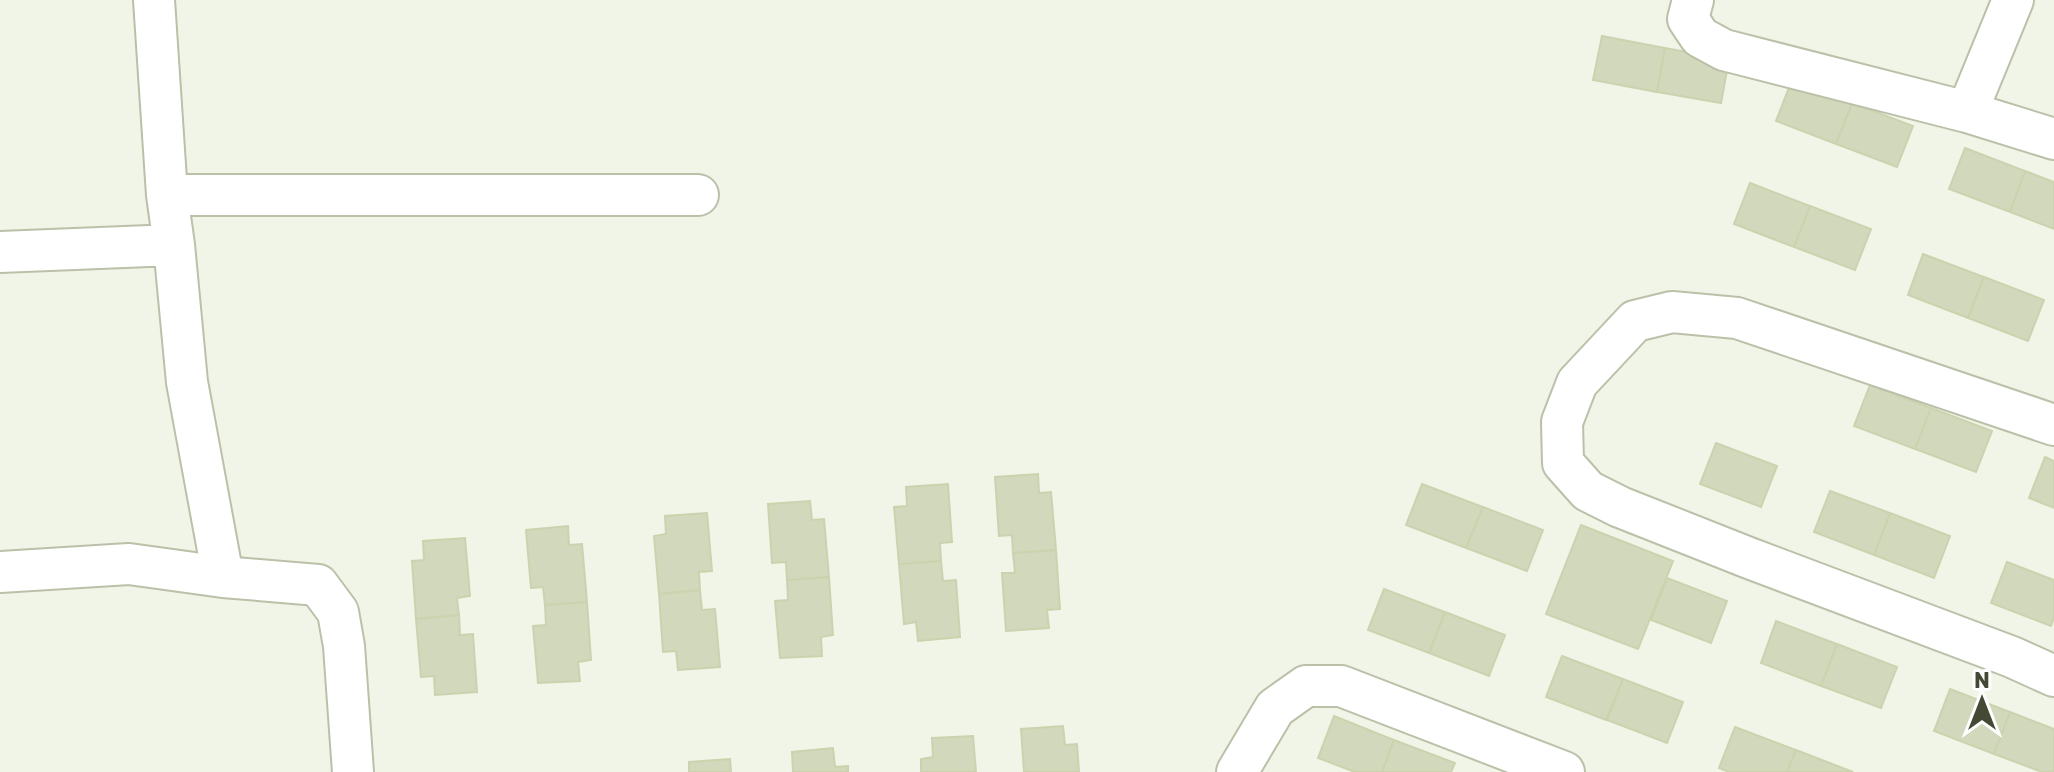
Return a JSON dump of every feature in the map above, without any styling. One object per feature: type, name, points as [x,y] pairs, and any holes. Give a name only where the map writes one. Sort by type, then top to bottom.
[{"type":"street","points":[[154,0],[167,195],[187,382],[223,577]]},
{"type":"street","points":[[1693,0],[1688,19],[1700,37],[1724,50],[1967,112],[2054,139]]},
{"type":"street","points":[[1967,112],[2013,0]]},
{"type":"street","points":[[167,195],[698,195]]},
{"type":"street","points":[[0,252],[174,245]]},
{"type":"street","points":[[2054,425],[1737,318],[1672,312],[1635,321],[1577,383],[1562,422],[1563,463],[1588,491],[1734,552],[2012,657],[2054,676]]},
{"type":"street","points":[[0,572],[129,564],[223,577],[318,585],[338,612],[344,646],[353,772]]},
{"type":"street","points":[[1237,772],[1275,708],[1306,686],[1341,686],[1564,772]]},
{"type":"building","points":[[1602,36],[1665,48],[1657,92],[1593,80]]},
{"type":"building","points":[[1665,48],[1729,60],[1721,103],[1657,92]]},
{"type":"building","points":[[1792,80],[1852,103],[1836,144],[1776,121]]},
{"type":"building","points":[[1852,103],[1913,126],[1897,167],[1836,144]]},
{"type":"building","points":[[1965,148],[2025,171],[2010,212],[1949,189]]},
{"type":"building","points":[[2025,171],[2054,182],[2054,229],[2010,212]]},
{"type":"building","points":[[1750,183],[1810,206],[1794,247],[1734,224]]},
{"type":"building","points":[[1810,206],[1871,229],[1855,270],[1794,247]]},
{"type":"building","points":[[1923,254],[1984,277],[1968,318],[1908,295]]},
{"type":"building","points":[[1984,277],[2044,300],[2028,341],[1968,318]]},
{"type":"building","points":[[1870,385],[1931,408],[1915,449],[1854,426]]},
{"type":"building","points":[[1931,408],[1992,431],[1976,472],[1915,449]]},
{"type":"building","points":[[1716,443],[1777,466],[1761,507],[1700,484]]},
{"type":"building","points":[[2045,457],[2054,461],[2054,508],[2029,498]]},
{"type":"building","points":[[1038,474],[1039,493],[1051,492],[1056,550],[1013,553],[1012,535],[999,536],[995,477]]},
{"type":"building","points":[[948,484],[952,542],[940,543],[941,561],[899,564],[894,507],[907,506],[906,487]]},
{"type":"building","points":[[1422,484],[1483,507],[1466,548],[1406,525]]},
{"type":"building","points":[[1830,491],[1890,513],[1874,555],[1814,532]]},
{"type":"building","points":[[810,501],[812,520],[824,519],[829,577],[787,580],[786,562],[772,563],[768,504]]},
{"type":"building","points":[[1483,507],[1543,530],[1527,571],[1466,548]]},
{"type":"building","points":[[707,513],[712,571],[699,572],[700,590],[659,594],[654,536],[666,534],[665,516]]},
{"type":"building","points":[[1890,513],[1950,536],[1934,578],[1874,555]]},
{"type":"building","points":[[1581,525],[1673,561],[1638,649],[1546,614]]},
{"type":"building","points":[[568,526],[569,545],[582,544],[587,602],[545,605],[543,587],[531,588],[526,530]]},
{"type":"building","points":[[465,538],[470,596],[457,598],[459,615],[416,619],[412,561],[424,560],[423,541]]},
{"type":"building","points":[[1056,550],[1060,609],[1047,610],[1049,628],[1006,631],[1002,573],[1015,573],[1013,553]]},
{"type":"building","points":[[941,561],[943,581],[956,580],[960,637],[918,641],[916,622],[904,624],[899,564]]},
{"type":"building","points":[[2007,562],[2054,580],[2054,618],[2051,626],[1991,603]]},
{"type":"building","points":[[829,577],[833,635],[821,637],[822,656],[780,658],[775,601],[788,600],[787,580]]},
{"type":"building","points":[[1667,578],[1727,601],[1711,643],[1651,620]]},
{"type":"building","points":[[1384,589],[1445,612],[1429,653],[1368,630]]},
{"type":"building","points":[[700,590],[702,610],[715,609],[720,667],[678,670],[676,651],[663,652],[659,594]]},
{"type":"building","points":[[587,602],[591,660],[578,662],[580,681],[538,683],[533,626],[546,625],[545,605]]},
{"type":"building","points":[[1445,612],[1505,635],[1489,676],[1429,653]]},
{"type":"building","points":[[459,615],[460,635],[473,634],[477,692],[435,695],[434,676],[421,677],[416,619]]},
{"type":"building","points":[[1776,621],[1837,644],[1821,686],[1761,663]]},
{"type":"building","points":[[1837,644],[1897,667],[1881,708],[1821,686]]},
{"type":"building","points":[[1562,656],[1623,679],[1606,720],[1546,697]]},
{"type":"building","points":[[1623,679],[1683,702],[1667,743],[1607,720]]},
{"type":"building","points":[[1950,689],[2010,712],[1994,754],[1934,731]]},
{"type":"building","points":[[2010,712],[2054,729],[2054,772],[2042,772],[1994,754]]},
{"type":"building","points":[[1334,716],[1394,740],[1382,772],[1355,772],[1318,758]]},
{"type":"building","points":[[1063,726],[1065,745],[1077,744],[1079,772],[1024,772],[1021,729]]},
{"type":"building","points":[[1735,727],[1796,750],[1787,772],[1729,772],[1719,768]]},
{"type":"building","points":[[973,736],[976,772],[921,772],[921,759],[933,757],[932,738]]},
{"type":"building","points":[[1394,740],[1455,763],[1451,772],[1382,772]]},
{"type":"building","points":[[833,748],[835,767],[848,766],[848,772],[793,772],[792,752]]},
{"type":"building","points":[[1796,750],[1853,772],[1787,772]]},
{"type":"building","points":[[730,759],[731,772],[689,772],[689,762]]}]
